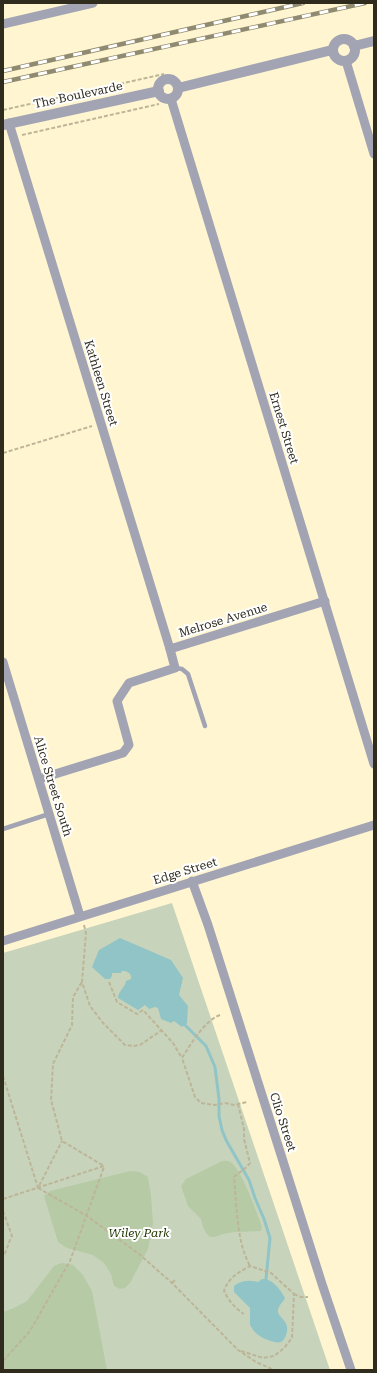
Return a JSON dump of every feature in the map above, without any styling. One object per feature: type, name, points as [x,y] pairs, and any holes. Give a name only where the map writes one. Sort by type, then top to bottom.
[{"type":"street","points":[[3,24],[93,3]]},
{"type":"street","points":[[342,40],[349,41],[354,46],[353,56],[346,61],[336,59],[332,50],[335,43],[342,40]]},
{"type":"street","points":[[354,46],[374,41]]},
{"type":"street","points":[[178,88],[332,50]]},
{"type":"street","points":[[346,61],[374,154]]},
{"type":"street","points":[[164,80],[173,80],[178,88],[178,94],[171,99],[164,98],[158,91],[164,80]]},
{"type":"street","name":"The Boulevarde","points":[[6,124],[158,91]]},
{"type":"street","name":"Ernest Street","points":[[171,99],[374,764]]},
{"type":"street","name":"Kathleen Street","points":[[6,124],[13,137],[170,649]]},
{"type":"street","name":"Melrose Avenue","points":[[175,668],[170,649],[325,601]]},
{"type":"street","name":"Alice Street South","points":[[3,662],[7,687],[38,778],[80,916]]},
{"type":"street","points":[[38,778],[123,753],[129,745],[117,701],[129,683],[175,668]]},
{"type":"street","name":"Edge Street","points":[[3,941],[374,825]]},
{"type":"street","name":"Clio Street","points":[[192,881],[208,925],[322,1284],[351,1370]]},
{"type":"lane","points":[[175,668],[182,669],[188,674],[205,726]]},
{"type":"lane","points":[[3,829],[49,814]]},
{"type":"path","points":[[3,110],[164,74]]},
{"type":"path","points":[[13,137],[158,104]]},
{"type":"path","points":[[3,453],[101,424]]},
{"type":"path","points":[[80,916],[86,933],[82,982],[90,1006],[125,1045],[140,1045],[162,1030]]},
{"type":"path","points":[[38,1188],[62,1141],[51,1100],[53,1064],[72,1025],[73,996],[82,982]]},
{"type":"path","points":[[109,982],[117,1002],[137,1014],[143,1010],[173,1043],[182,1058],[195,1097],[201,1103],[215,1105],[225,1103],[234,1105],[247,1102]]},
{"type":"path","points":[[182,1058],[200,1032],[215,1017],[220,1016]]},
{"type":"path","points":[[3,1076],[38,1188],[87,1216],[139,1254],[172,1283],[238,1350],[256,1362],[274,1370]]},
{"type":"path","points":[[238,1104],[244,1130],[244,1139],[250,1160],[250,1163],[246,1168],[234,1177],[241,1243],[245,1257],[250,1266],[271,1273],[294,1294],[301,1297],[308,1297]]},
{"type":"path","points":[[62,1141],[104,1166]]},
{"type":"path","points":[[3,1199],[104,1166]]},
{"type":"path","points":[[3,1361],[30,1331],[70,1261],[104,1166]]},
{"type":"path","points":[[3,1211],[4,1219],[12,1236],[3,1256]]},
{"type":"path","points":[[244,1314],[237,1309],[226,1296],[224,1290],[230,1280],[250,1266]]},
{"type":"path","points":[[172,1283],[175,1280]]},
{"type":"path","points":[[238,1350],[263,1358],[274,1356],[284,1348],[292,1338],[294,1294]]},
{"type":"green space","name":"Wiley Park","points":[[172,903],[330,1370],[3,1370],[3,953]]},
{"type":"green space","points":[[222,1161],[230,1161],[237,1169],[262,1227],[261,1231],[235,1232],[210,1237],[203,1227],[201,1219],[188,1206],[181,1186],[186,1179]]},
{"type":"green space","points":[[130,1171],[140,1172],[148,1177],[153,1223],[148,1249],[130,1283],[125,1288],[120,1289],[114,1286],[111,1274],[104,1263],[93,1255],[67,1248],[58,1242],[44,1196],[50,1191]]},
{"type":"green space","points":[[62,1263],[73,1265],[83,1275],[92,1291],[107,1370],[3,1370],[3,1312],[27,1301],[54,1266]]},
{"type":"water","points":[[120,938],[171,960],[183,978],[179,995],[188,1006],[187,1023],[182,1027],[174,1021],[171,1023],[161,1019],[158,1008],[155,1007],[149,1009],[145,1005],[138,1010],[118,998],[119,993],[126,981],[131,979],[131,975],[126,971],[122,971],[121,973],[112,973],[110,979],[105,979],[92,967],[99,950]]},
{"type":"water","points":[[262,1279],[273,1282],[285,1298],[278,1310],[279,1314],[287,1325],[286,1336],[281,1342],[269,1340],[259,1336],[255,1332],[250,1325],[250,1308],[234,1292],[234,1286],[240,1283],[249,1281],[258,1282]]},
{"type":"waterway","points":[[185,1025],[206,1046],[215,1067],[219,1099],[219,1116],[222,1130],[226,1140],[249,1180],[264,1219],[270,1238],[266,1279]]},
{"type":"railway","points":[[3,71],[303,3]]},
{"type":"railway","points":[[3,82],[365,3]]}]
